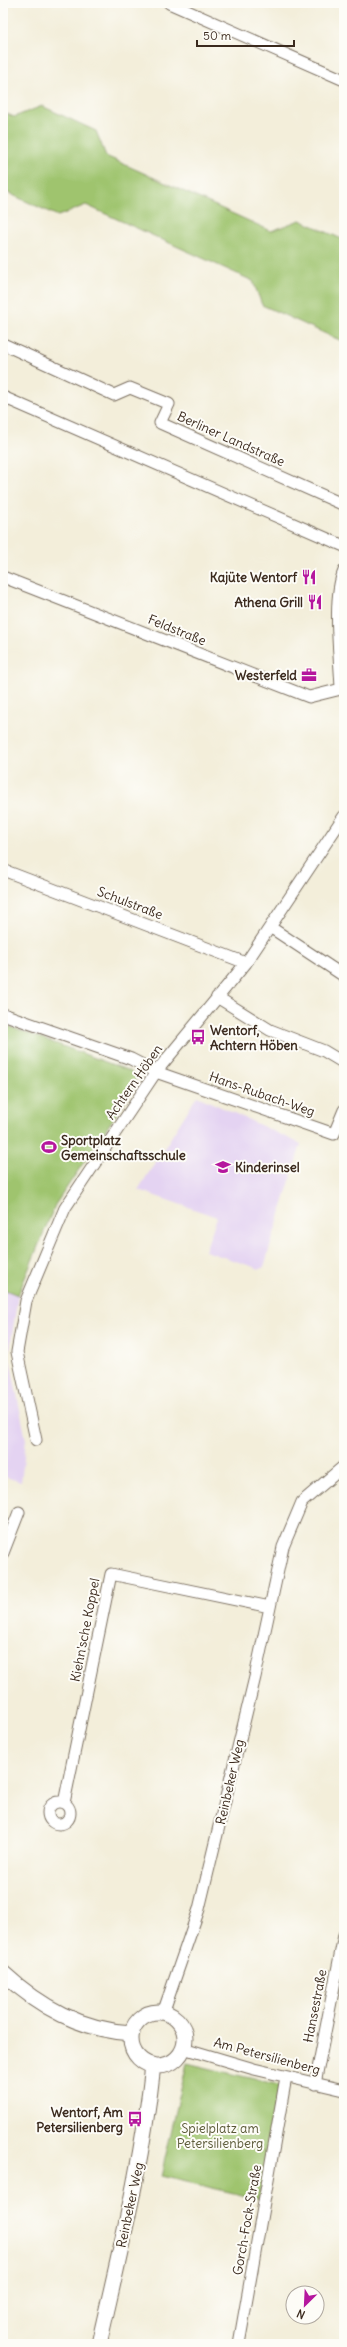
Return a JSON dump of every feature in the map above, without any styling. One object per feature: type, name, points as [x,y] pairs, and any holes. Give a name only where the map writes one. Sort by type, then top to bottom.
[{"type":"main road","points":[[3,1973],[26,1994],[59,2014],[87,2026],[114,2032],[132,2033]]},
{"type":"main road","points":[[154,2013],[163,2013],[176,2020],[181,2026],[184,2033],[183,2048],[174,2060],[168,2064],[153,2065],[145,2062],[136,2054],[131,2042],[132,2033],[140,2019],[154,2013]]},
{"type":"main road","name":"Reinbeker Weg","points":[[99,2344],[135,2184],[147,2121],[153,2065]]},
{"type":"street","points":[[169,3],[344,80]]},
{"type":"street","name":"Berliner Landstraße","points":[[3,344],[114,395],[130,388],[169,404],[160,423],[342,504]]},
{"type":"street","points":[[3,397],[344,546]]},
{"type":"street","points":[[343,690],[338,603],[339,586],[344,571]]},
{"type":"street","name":"Feldstraße","points":[[3,577],[309,697],[343,690]]},
{"type":"street","name":"Achtern Höben","points":[[36,1440],[17,1352],[26,1301],[65,1208],[156,1072],[246,963],[344,816]]},
{"type":"street","name":"Schulstraße","points":[[3,870],[246,963]]},
{"type":"street","points":[[270,927],[344,976]]},
{"type":"street","points":[[218,997],[270,1030],[324,1051],[344,1063]]},
{"type":"street","points":[[3,1014],[131,1059],[156,1072]]},
{"type":"street","name":"Hans-Rubach-Weg","points":[[156,1072],[334,1134],[344,1110]]},
{"type":"street","name":"Reinbeker Weg","points":[[163,2013],[199,1909],[255,1677],[283,1547],[302,1502],[344,1466]]},
{"type":"street","points":[[3,1553],[19,1512]]},
{"type":"street","name":"Kiehn'sche Koppel","points":[[64,1803],[111,1574],[270,1607]]},
{"type":"street","name":"Hansestraße","points":[[315,2084],[344,1935]]},
{"type":"street","name":"Am Petersilienberg","points":[[183,2048],[286,2077],[344,2090]]},
{"type":"street","name":"Gorch-Fock-Straße","points":[[239,2344],[286,2077]]},
{"type":"shaded area","name":"Kinderinsel","points":[[197,1096],[301,1144],[264,1267],[260,1269],[205,1251],[217,1217],[138,1190]]},
{"type":"shaded area","points":[[3,1289],[18,1295],[9,1355],[26,1440],[21,1482],[3,1476]]},
{"type":"green space","points":[[42,106],[96,131],[106,156],[271,231],[300,220],[344,240],[344,342],[262,305],[253,281],[86,205],[58,216],[4,191],[3,112],[14,117]]},
{"type":"green space","name":"Sportplatz Gemeinschaftsschule","points":[[3,1024],[130,1071],[136,1077],[134,1088],[55,1205],[18,1295],[3,1289]]},
{"type":"green space","name":"Spielplatz am Petersilienberg","points":[[187,2063],[279,2085],[259,2199],[161,2176]]},
{"type":"place","name":"Kajüte Wentorf","points":[[309,577]]},
{"type":"place","name":"Athena Grill","points":[[315,602]]},
{"type":"place","name":"Westerfeld","points":[[309,675]]},
{"type":"place","name":"Wentorf, Achtern Höben","points":[[198,1037]]},
{"type":"place","name":"Sportplatz Gemeinschaftsschule","points":[[49,1147]]},
{"type":"place","name":"Kinderinsel","points":[[223,1167]]},
{"type":"place","name":"Wentorf, Am Petersilienberg","points":[[135,2119]]}]
